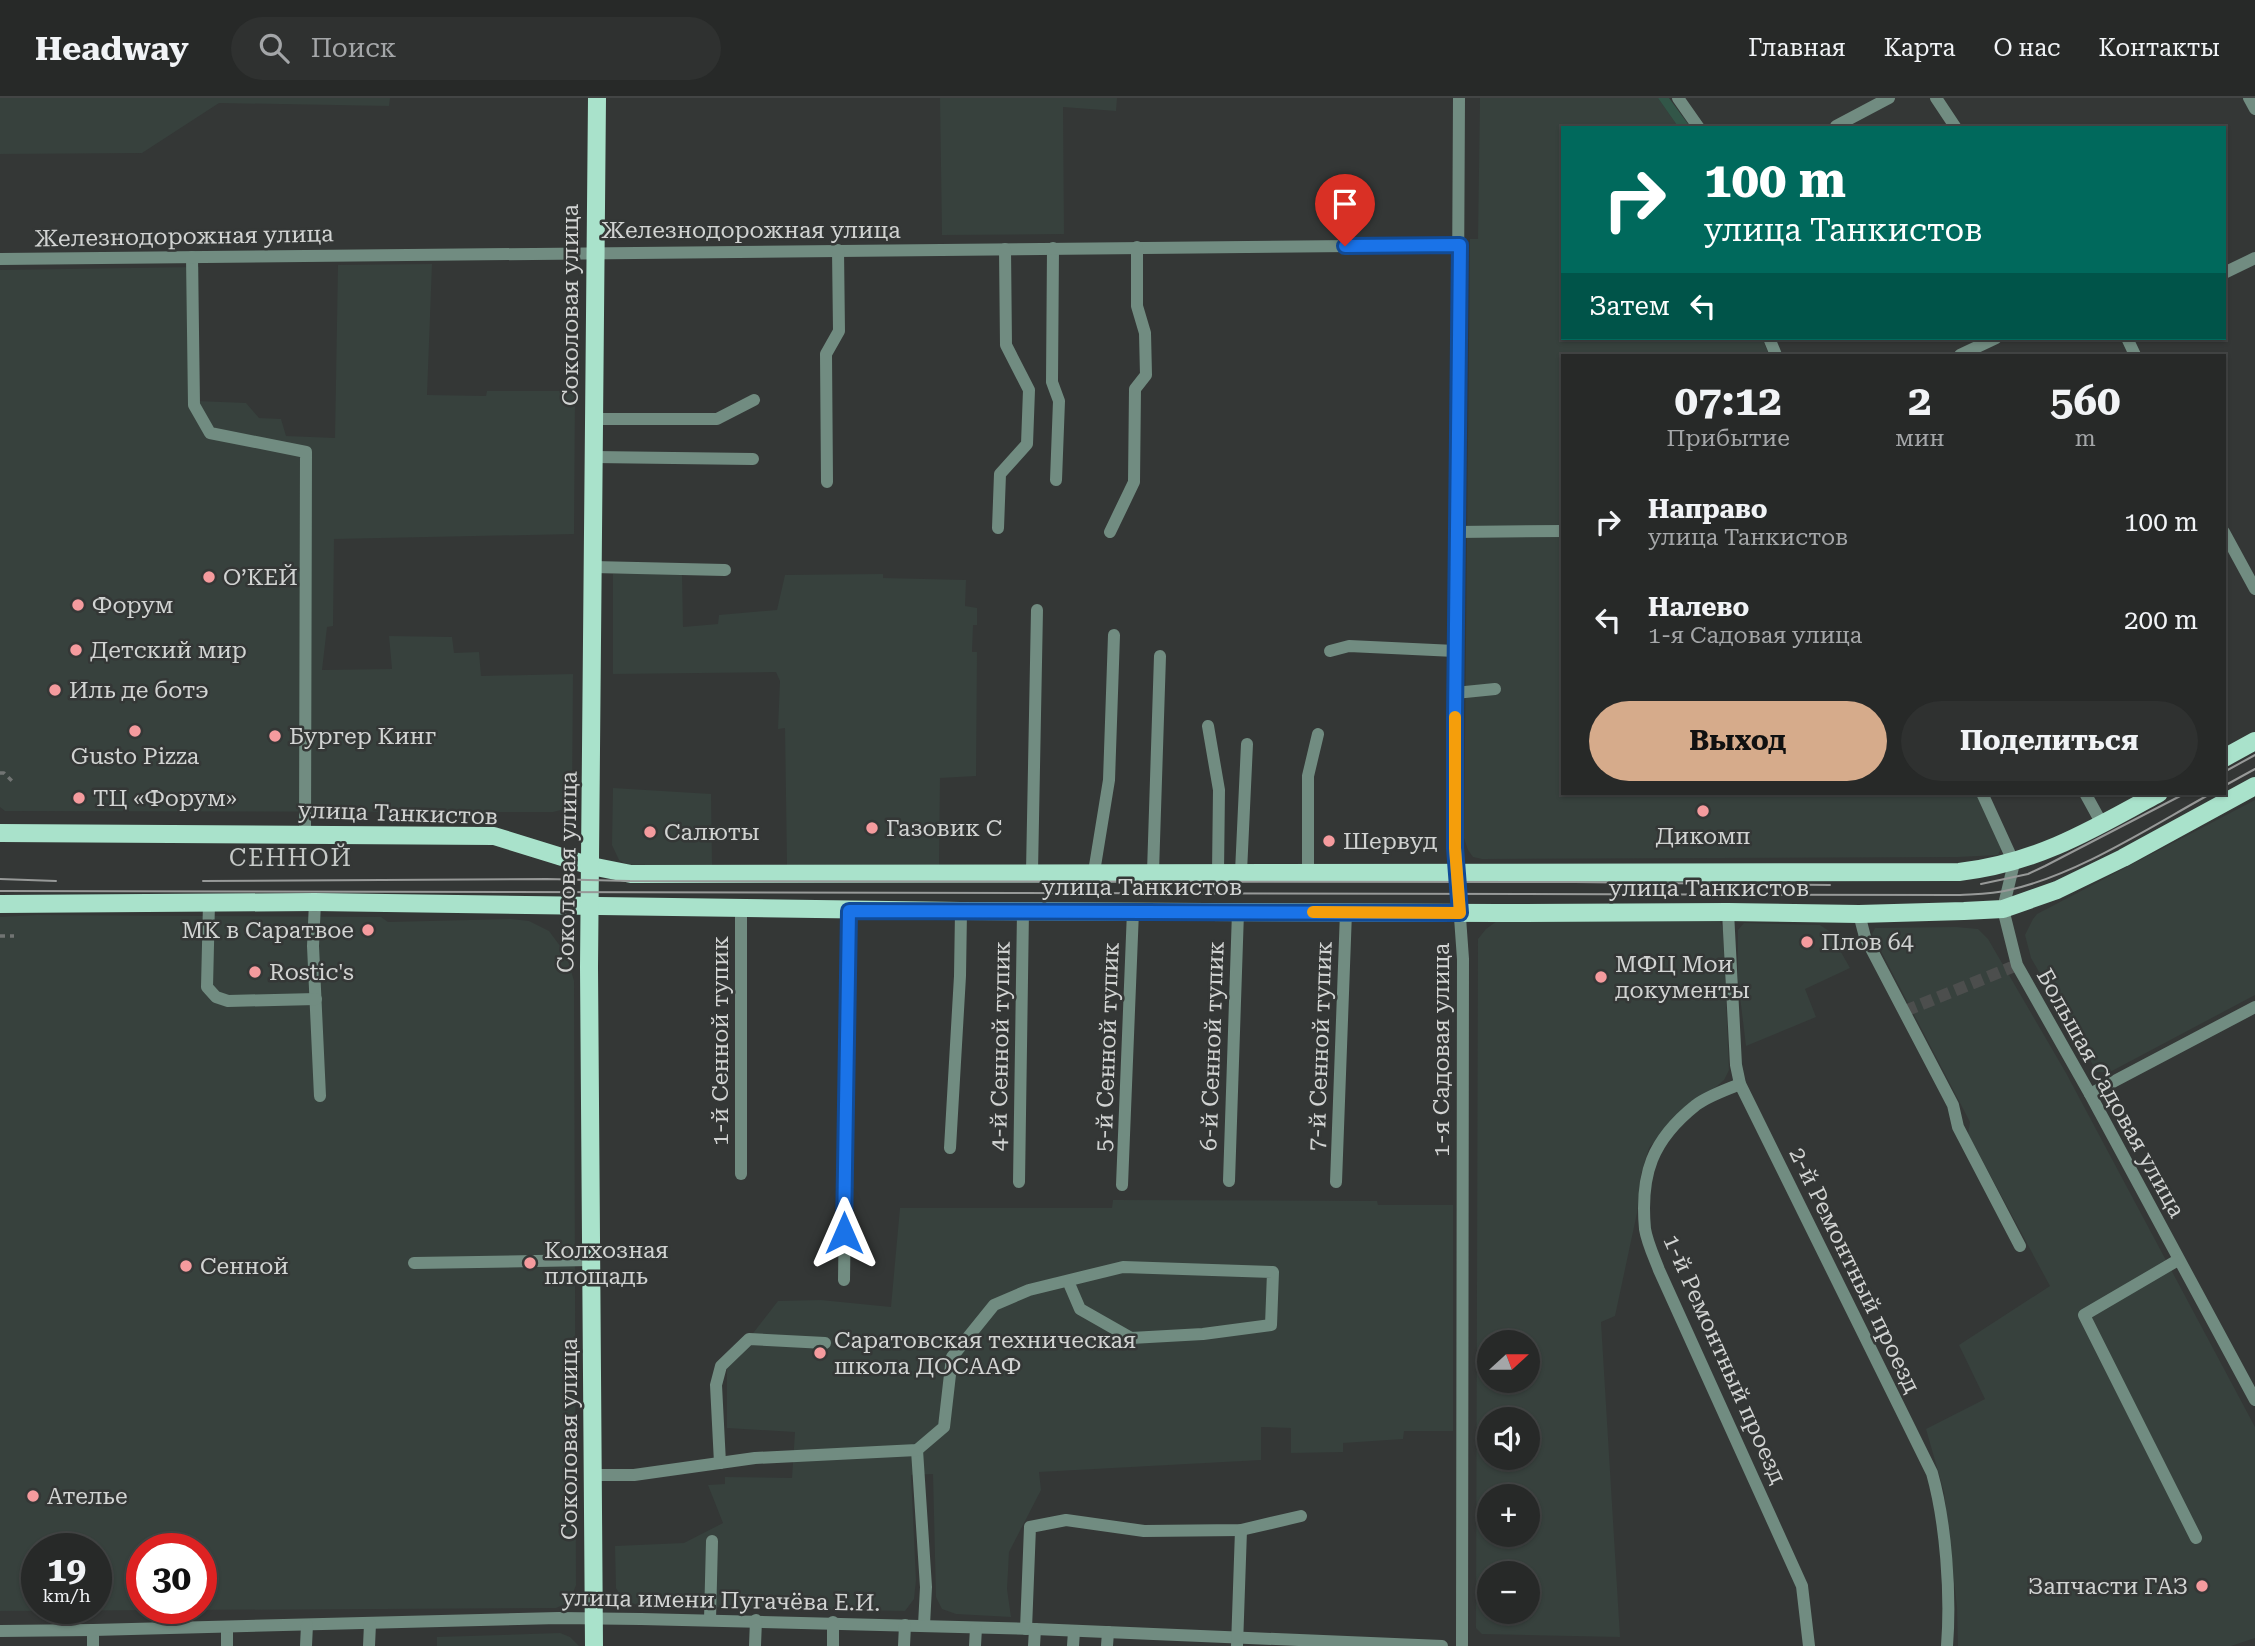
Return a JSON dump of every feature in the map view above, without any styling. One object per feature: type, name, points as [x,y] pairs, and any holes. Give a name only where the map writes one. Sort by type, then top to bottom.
[{"type":"main road","name":"Соколовая улица","points":[[594,1646],[591,866],[597,98]]},
{"type":"main road","points":[[2226,757],[2255,741]]},
{"type":"main road","name":"улица Танкистов","points":[[0,904],[315,902],[849,911],[1859,914],[2003,909],[2057,890],[2123,858],[2255,786]]},
{"type":"main road","name":"улица Танкистов","points":[[0,833],[494,836],[591,866],[631,874],[1959,872],[1989,869],[2040,854],[2156,795]]},
{"type":"street","points":[[1459,98],[1460,245]]},
{"type":"street","points":[[1678,98],[1698,126]]},
{"type":"street","points":[[1836,126],[1889,98]]},
{"type":"street","points":[[1936,98],[1955,126]]},
{"type":"street","points":[[2249,98],[2255,109]]},
{"type":"street","name":"Железнодорожная улица","points":[[0,259],[1460,245]]},
{"type":"street","name":"1-я Садовая улица","points":[[1460,245],[1455,848],[1463,959],[1462,1646]]},
{"type":"street","points":[[1110,532],[1134,482],[1135,389],[1146,375],[1145,333],[1137,306],[1137,247]]},
{"type":"street","points":[[998,528],[1000,474],[1027,444],[1028,390],[1006,345],[1005,248]]},
{"type":"street","points":[[1053,248],[1052,382],[1059,401],[1056,480]]},
{"type":"street","points":[[827,482],[826,354],[839,331],[838,250]]},
{"type":"street","points":[[192,257],[194,405],[210,433],[306,452],[305,834]]},
{"type":"street","points":[[2226,272],[2255,258]]},
{"type":"street","points":[[1977,352],[1993,340]]},
{"type":"street","points":[[594,419],[717,419],[754,400]]},
{"type":"street","points":[[594,457],[753,460]]},
{"type":"street","points":[[1456,532],[1561,531]]},
{"type":"street","points":[[2226,536],[2255,589]]},
{"type":"street","points":[[593,567],[725,570]]},
{"type":"street","points":[[1032,872],[1037,610]]},
{"type":"street","points":[[1094,872],[1109,780],[1114,635]]},
{"type":"street","points":[[1330,651],[1349,646],[1455,651]]},
{"type":"street","points":[[1153,872],[1160,656]]},
{"type":"street","points":[[1455,692],[1494,689]]},
{"type":"street","points":[[1208,726],[1219,790],[1218,872]]},
{"type":"street","points":[[1308,874],[1308,776],[1318,734]]},
{"type":"street","points":[[1241,872],[1247,744]]},
{"type":"street","points":[[1983,795],[2014,863]]},
{"type":"street","points":[[2086,795],[2102,824]]},
{"type":"street","name":"Большая Садовая улица","points":[[2014,863],[2003,909],[2017,965],[2090,1094],[2255,1400]]},
{"type":"street","points":[[315,902],[320,1096]]},
{"type":"street","points":[[209,903],[207,987],[216,997],[228,1001],[316,999]]},
{"type":"street","name":"1-й Сенной тупик","points":[[741,909],[741,1174]]},
{"type":"street","points":[[844,1280],[849,911]]},
{"type":"street","points":[[950,1148],[961,976],[961,911]]},
{"type":"street","name":"4-й Сенной тупик","points":[[1018,1182],[1023,911]]},
{"type":"street","name":"5-й Сенной тупик","points":[[1122,1185],[1133,911]]},
{"type":"street","name":"6-й Сенной тупик","points":[[1229,1181],[1238,912]]},
{"type":"street","name":"7-й Сенной тупик","points":[[1336,1182],[1346,912]]},
{"type":"street","name":"2-й Ремонтный проезд","points":[[1728,912],[1740,1084],[1932,1473],[1938,1493],[1950,1608],[1947,1646]]},
{"type":"street","points":[[1859,914],[1865,937],[1953,1105],[1958,1127],[2020,1246]]},
{"type":"street","points":[[2090,1094],[2255,1007]]},
{"type":"street","name":"1-й Ремонтный проезд","points":[[1740,1084],[1697,1104],[1664,1138],[1652,1157],[1647,1174],[1645,1231],[1659,1270],[1802,1586],[1810,1646]]},
{"type":"street","points":[[414,1263],[592,1260]]},
{"type":"street","points":[[2178,1260],[2084,1314],[2196,1538]]},
{"type":"street","points":[[594,1475],[634,1475],[755,1458],[917,1450],[944,1427],[952,1357],[994,1305],[1028,1290],[1123,1267],[1273,1272],[1271,1325],[1203,1334],[1131,1338],[1080,1309],[1068,1281]]},
{"type":"street","points":[[720,1463],[716,1385],[721,1366],[749,1339],[825,1343]]},
{"type":"street","points":[[917,1450],[926,1587],[924,1625]]},
{"type":"street","points":[[1034,1646],[1030,1629],[1030,1527],[1066,1520],[1144,1531],[1241,1530],[1301,1516]]},
{"type":"street","points":[[1237,1641],[1241,1530]]},
{"type":"street","points":[[710,1620],[712,1541]]},
{"type":"street","name":"улица имени Пугачёва Е.И.","points":[[0,1631],[594,1619],[756,1620],[1108,1632],[1139,1640],[1442,1646]]},
{"type":"street","points":[[755,1646],[756,1620]]},
{"type":"street","points":[[833,1622],[833,1646]]},
{"type":"street","points":[[369,1646],[370,1623]]},
{"type":"street","points":[[306,1646],[307,1625]]},
{"type":"street","points":[[904,1646],[905,1625]]},
{"type":"street","points":[[227,1627],[227,1646]]},
{"type":"street","points":[[975,1646],[976,1628]]},
{"type":"street","points":[[93,1630],[93,1646]]},
{"type":"street","points":[[1073,1646],[1074,1631]]},
{"type":"street","points":[[1107,1646],[1108,1632]]},
{"type":"path","points":[[0,774],[4,773],[15,783]]},
{"type":"path","points":[[0,936],[14,936]]},
{"type":"shaded area","points":[[0,98],[390,98],[389,106],[219,103],[142,153],[0,154]]},
{"type":"shaded area","points":[[940,98],[1117,98],[1116,111],[1063,107],[1064,234],[942,235]]},
{"type":"shaded area","points":[[1480,98],[1658,98],[1678,126],[1561,126],[1561,340],[1763,340],[1769,354],[1561,354],[1561,795],[1977,795],[2002,846],[1998,855],[1473,857],[1464,838],[1470,239],[1478,239]]},
{"type":"shaded area","points":[[432,264],[427,395],[486,396],[487,391],[575,391],[574,534],[334,539],[333,626],[327,627],[322,670],[392,669],[389,636],[452,637],[454,653],[479,652],[481,676],[573,674],[572,802],[565,809],[553,812],[5,811],[0,807],[0,270],[199,267],[197,401],[246,403],[259,418],[281,419],[286,436],[335,438],[338,265]]},
{"type":"shaded area","points":[[613,574],[682,574],[683,627],[718,624],[719,615],[777,610],[785,575],[883,574],[883,578],[966,580],[965,606],[977,608],[972,652],[977,652],[976,776],[940,778],[939,865],[787,865],[785,728],[778,729],[780,681],[776,672],[613,674]]},
{"type":"shaded area","points":[[613,788],[711,794],[712,865],[628,865],[619,860],[612,845]]},
{"type":"shaded area","points":[[2255,800],[2255,995],[2110,1072],[2097,1072],[2031,958],[2025,935],[2033,919],[2037,914]]},
{"type":"shaded area","points":[[0,917],[381,917],[388,922],[511,919],[529,921],[549,931],[566,954],[574,981],[576,1585],[565,1604],[556,1608],[217,1610],[217,1533],[126,1533],[126,1610],[112,1610],[112,1533],[21,1533],[21,1611],[0,1611]]},
{"type":"shaded area","points":[[1711,917],[1720,921],[1723,929],[1729,1070],[1724,1080],[1661,1134],[1649,1148],[1641,1174],[1637,1213],[1615,1316],[1601,1322],[1620,1637],[1482,1634],[1476,1628],[1478,939],[1497,921]]},
{"type":"shaded area","points":[[1744,923],[1820,925],[1829,931],[1850,968],[1805,989],[1816,1017],[1746,1046],[1738,980],[1738,930]]},
{"type":"shaded area","points":[[1875,928],[1978,929],[1988,939],[2066,1073],[2255,1427],[2255,1638],[2231,1646],[1958,1646],[1957,1607],[1944,1492],[1926,1429],[1985,1399],[1959,1345],[2050,1286],[1968,1134],[1970,1122],[1872,934]]},
{"type":"shaded area","points":[[1113,1200],[1377,1201],[1378,1205],[1453,1205],[1453,1431],[1404,1431],[1403,1439],[1343,1443],[1343,1452],[1291,1453],[1291,1428],[1261,1427],[1261,1460],[1039,1472],[1041,1490],[1009,1552],[1007,1589],[1011,1617],[956,1614],[942,1609],[936,1597],[933,1474],[911,1475],[916,1580],[914,1599],[905,1611],[640,1606],[623,1600],[616,1588],[615,1546],[684,1543],[723,1523],[708,1485],[725,1484],[725,1477],[792,1478],[795,1432],[727,1428],[727,1367],[778,1301],[821,1300],[891,1307],[900,1208],[1112,1208]]},
{"type":"shaded area","points":[[560,1633],[570,1637],[579,1646],[437,1646],[437,1637]]},
{"type":"green space","points":[[1658,98],[1669,98],[1690,126],[1678,126]]},
{"type":"tunnel","points":[[1905,1011],[2017,965]]},
{"type":"tram line","points":[[2226,771],[2255,755]]},
{"type":"tram line","points":[[2226,785],[2255,769]]},
{"type":"tram line","points":[[1981,884],[2028,874],[2182,795]]},
{"type":"tram line","points":[[0,891],[1984,894],[2035,883],[2087,862],[2208,795]]},
{"type":"tram line","points":[[0,879],[56,881]]},
{"type":"tram line","points":[[203,881],[547,879],[1830,885]]},
{"type":"slow traffic","points":[[1313,912],[1460,913],[1455,848],[1455,717]]},
{"type":"place","name":"О’КЕЙ","points":[[209,577]]},
{"type":"place","name":"Форум","points":[[78,605]]},
{"type":"place","name":"Детский мир","points":[[76,650]]},
{"type":"place","name":"Иль де ботэ","points":[[55,690]]},
{"type":"place","name":"Gusto Pizza","points":[[135,731]]},
{"type":"place","name":"Бургер Кинг","points":[[275,736]]},
{"type":"place","name":"ТЦ «Форум»","points":[[79,798]]},
{"type":"place","name":"Дикомп","points":[[1703,811]]},
{"type":"place","name":"Газовик С","points":[[872,828]]},
{"type":"place","name":"Салюты","points":[[650,832]]},
{"type":"place","name":"Шервуд","points":[[1329,841]]},
{"type":"place","name":"МК в Саратвое","points":[[368,930]]},
{"type":"place","name":"Плов 64","points":[[1807,942]]},
{"type":"place","name":"Rostic's","points":[[255,972]]},
{"type":"place","name":"МФЦ Мои документы","points":[[1601,977]]},
{"type":"place","name":"Колхозная площадь","points":[[530,1263]]},
{"type":"place","name":"Сенной","points":[[186,1266]]},
{"type":"place","name":"Саратовская техническая школа ДОСААФ","points":[[820,1353]]},
{"type":"place","name":"Ателье","points":[[33,1496]]},
{"type":"place","name":"Запчасти ГАЗ","points":[[2202,1586]]},
{"type":"district","name":"СЕННОЙ","points":[[291,858]]},
{"type":"route","points":[[844,1233],[849,911],[1460,913],[1455,848],[1460,245],[1345,246]]}]
